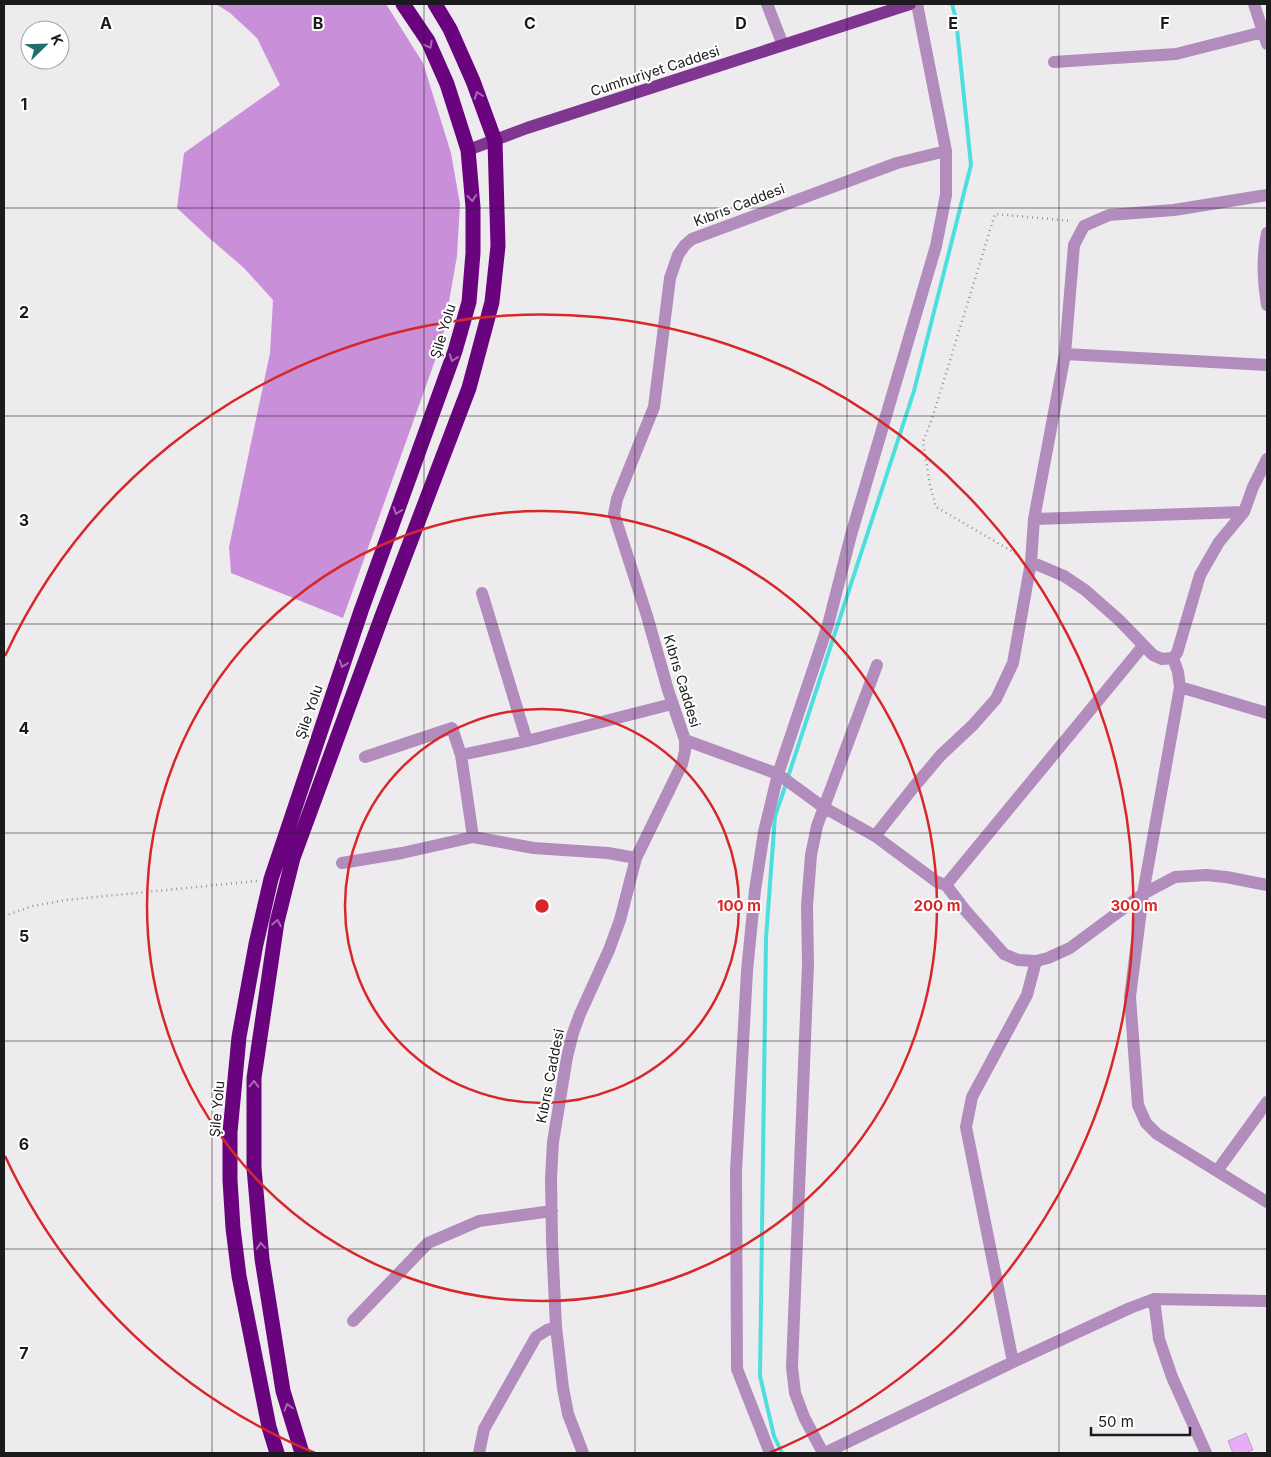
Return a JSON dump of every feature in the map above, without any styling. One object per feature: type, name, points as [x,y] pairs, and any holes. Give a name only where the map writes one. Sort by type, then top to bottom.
[{"type":"highway","name":"Şile Yolu","points":[[277,1453],[239,1276],[232,1228],[230,1132],[239,1037],[256,944],[271,879],[361,611],[455,351],[469,302],[474,253],[473,207],[468,150],[447,84],[428,41],[403,4]]},
{"type":"highway","points":[[302,1453],[283,1391],[262,1259],[254,1168],[254,1078],[277,922],[292,858],[469,388],[492,302],[498,246],[495,141],[473,80],[450,29],[435,4]]},
{"type":"main road","name":"Cumhuriyet Caddesi","points":[[468,150],[536,125],[910,4]]},
{"type":"street","points":[[767,4],[783,45]]},
{"type":"street","points":[[770,1453],[738,1369],[736,1171],[747,971],[756,880],[764,832],[778,774],[828,625],[851,535],[936,246],[946,195],[946,151],[917,4]]},
{"type":"street","points":[[1054,62],[1176,54],[1265,38],[1254,4]]},
{"type":"street","name":"Kıbrıs Caddesi","points":[[583,1453],[568,1414],[556,1327],[552,1241],[551,1178],[553,1142],[567,1057],[580,1014],[609,950],[620,920],[636,858],[682,764],[685,751],[685,740],[672,704],[647,616],[614,514],[617,499],[654,407],[670,278],[678,255],[684,245],[702,234],[897,163],[946,151]]},
{"type":"street","points":[[875,836],[941,755],[973,725],[996,699],[1013,663],[1031,562],[1034,519],[1065,354],[1074,245],[1084,226],[1110,215],[1174,210],[1267,195]]},
{"type":"street","points":[[1267,233],[1263,282],[1267,304]]},
{"type":"street","points":[[1065,354],[1267,365]]},
{"type":"street","points":[[1031,562],[1064,576],[1086,590],[1153,655],[1162,659],[1173,658],[1177,653],[1200,575],[1218,542],[1244,512],[1253,487],[1267,463]]},
{"type":"street","points":[[1034,519],[1244,512]]},
{"type":"street","points":[[482,593],[527,741]]},
{"type":"street","points":[[946,885],[1143,646]]},
{"type":"street","points":[[1173,658],[1178,672],[1180,688],[1143,894],[1130,997],[1138,1105],[1146,1123],[1157,1134],[1267,1202]]},
{"type":"street","points":[[878,665],[817,826],[811,855],[807,906],[808,964],[792,1366],[796,1393],[804,1417],[824,1453],[1013,1362],[1130,1308],[1154,1299],[1267,1301]]},
{"type":"street","points":[[1180,688],[1267,713]]},
{"type":"street","points":[[461,755],[527,741],[672,704]]},
{"type":"street","points":[[365,757],[452,728],[461,755],[473,837]]},
{"type":"street","points":[[685,740],[778,774],[823,807],[875,836],[938,882],[946,885],[965,910],[1004,954],[1018,960],[1036,961],[1070,948],[1143,894],[1175,877],[1206,875],[1226,877],[1267,886]]},
{"type":"street","points":[[342,863],[402,853],[473,837],[534,848],[608,853],[636,858]]},
{"type":"street","points":[[1013,1362],[966,1127],[972,1097],[1027,994],[1036,961]]},
{"type":"street","points":[[1217,1171],[1267,1102]]},
{"type":"street","points":[[353,1321],[428,1243],[479,1221],[552,1211]]},
{"type":"street","points":[[1154,1299],[1159,1339],[1172,1377],[1206,1453]]},
{"type":"street","points":[[479,1453],[484,1429],[536,1337],[556,1327]]},
{"type":"path","points":[[1031,562],[936,508],[930,486],[923,442],[932,419],[995,214],[1091,223]]},
{"type":"path","points":[[4,916],[33,906],[66,900],[271,879]]},
{"type":"shaded area","points":[[216,4],[386,4],[423,63],[451,153],[460,204],[457,256],[442,341],[343,618],[231,573],[229,547],[270,353],[273,300],[244,268],[177,208],[184,153],[280,85],[257,38],[230,13]]},
{"type":"building","points":[[1246,1433],[1253,1450],[1245,1453],[1233,1453],[1228,1441]]},
{"type":"waterway","points":[[788,777],[914,391],[971,165],[956,19],[952,4]]},
{"type":"waterway","points":[[782,1453],[774,1436],[760,1376],[766,938],[775,816],[786,784]]}]
